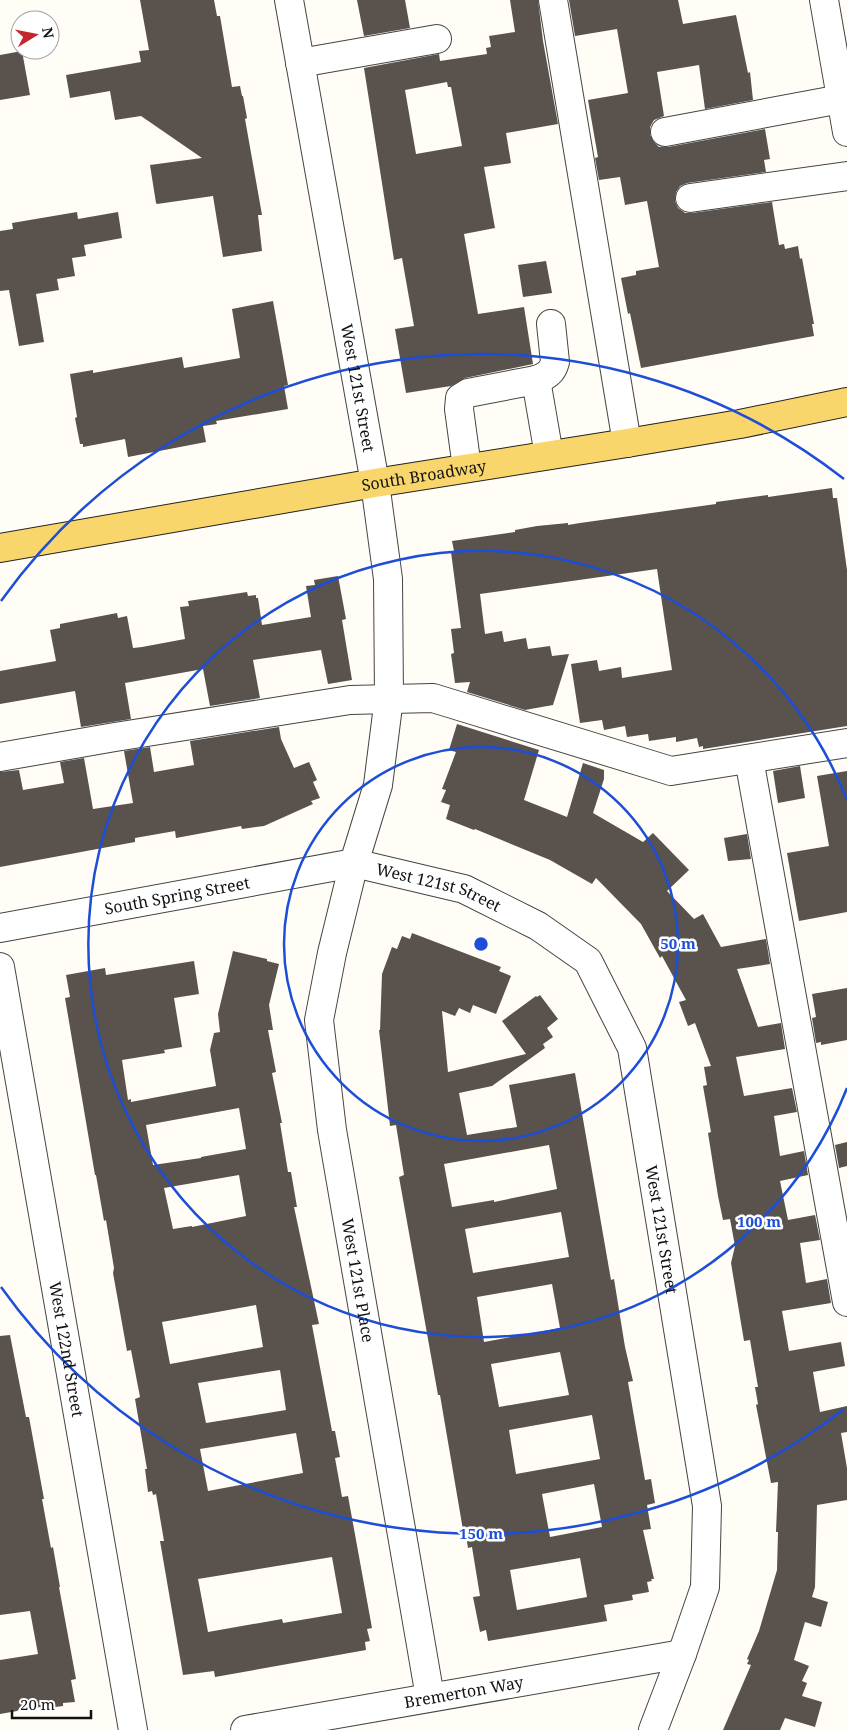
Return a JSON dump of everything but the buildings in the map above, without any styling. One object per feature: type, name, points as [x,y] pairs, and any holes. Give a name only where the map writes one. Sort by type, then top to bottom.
[{"type":"main road","name":"South Broadway","points":[[0,548],[375,483],[740,424],[847,402]]},
{"type":"street","name":"West 121st Street","points":[[288,0],[375,483],[388,579],[389,698],[378,785],[354,863],[464,889],[538,926],[588,961],[632,1048],[707,1506],[705,1587],[653,1730]]},
{"type":"street","points":[[553,0],[627,443]]},
{"type":"street","points":[[824,0],[847,132]]},
{"type":"street","points":[[300,63],[437,39]]},
{"type":"street","points":[[665,132],[841,99]]},
{"type":"street","points":[[690,198],[847,176]]},
{"type":"street","points":[[467,468],[459,409],[460,398],[468,393],[536,380],[548,375],[556,362],[551,324]]},
{"type":"street","points":[[536,380],[549,455]]},
{"type":"street","points":[[0,757],[350,700],[389,698],[433,698],[671,771],[847,743]]},
{"type":"street","points":[[749,759],[847,1302]]},
{"type":"street","name":"South Spring Street","points":[[0,928],[354,863]]},
{"type":"street","name":"West 121st Place","points":[[354,863],[332,953],[319,1020],[332,1130],[430,1697]]},
{"type":"street","name":"West 122nd Street","points":[[0,966],[133,1730]]},
{"type":"street","name":"Bremerton Way","points":[[245,1730],[682,1654]]}]
